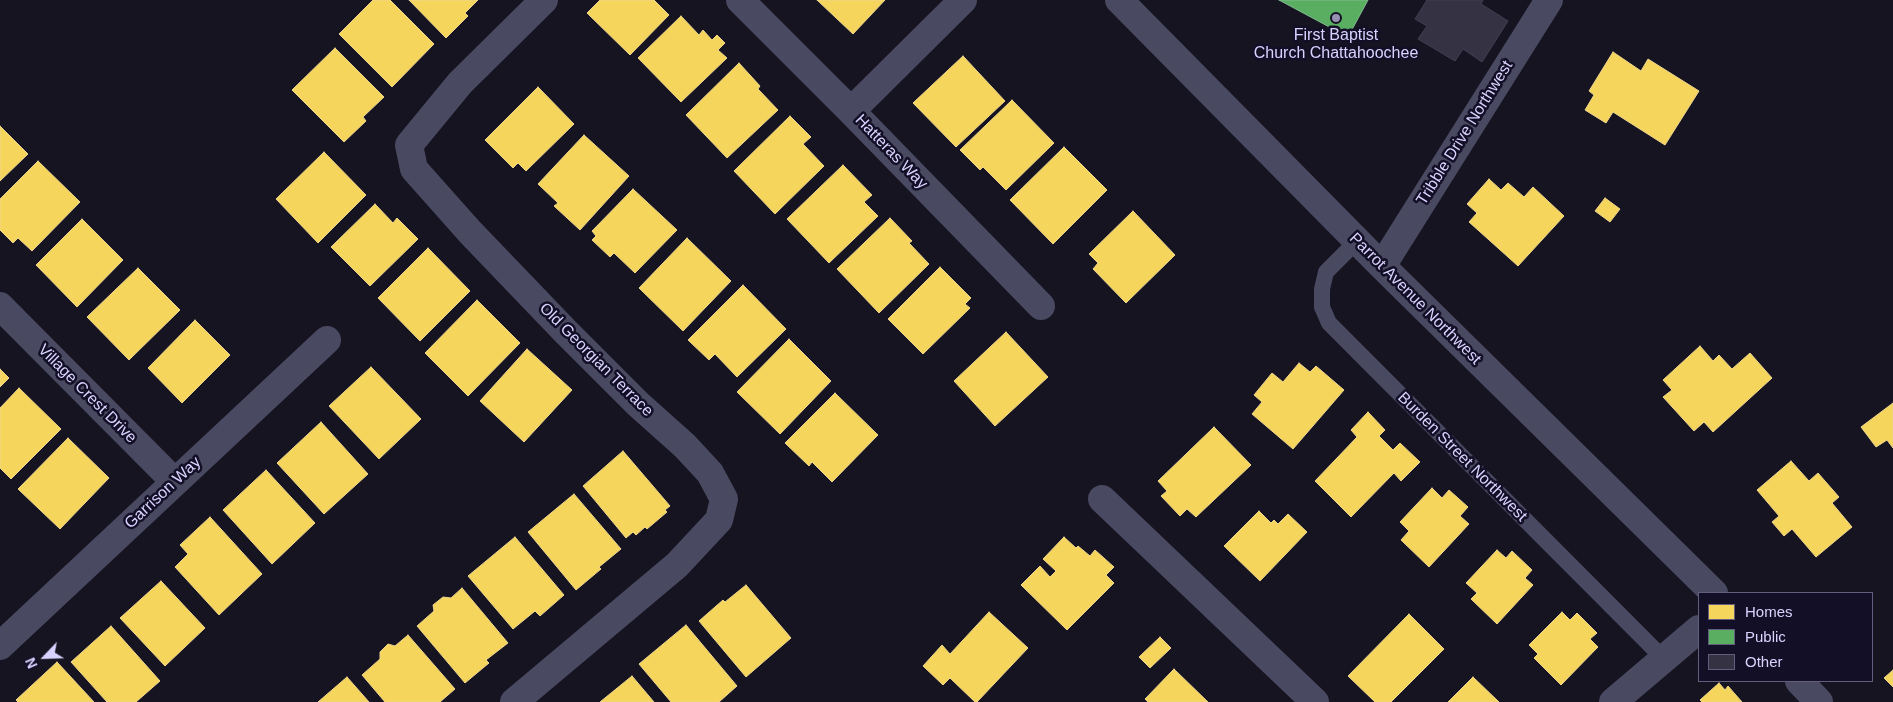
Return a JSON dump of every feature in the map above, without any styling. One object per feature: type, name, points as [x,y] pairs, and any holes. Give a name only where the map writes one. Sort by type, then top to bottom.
[{"type":"street","name":"Old Georgian Terrace","points":[[514,702],[676,565],[719,520],[724,499],[710,473],[685,446],[638,404],[566,332],[470,232],[414,169],[409,145],[460,83],[544,0]]},
{"type":"street","name":"Hatteras Way","points":[[740,0],[1041,306]]},
{"type":"street","points":[[851,111],[963,0]]},
{"type":"street","name":"Tribble Drive Northwest","points":[[1382,266],[1549,0]]},
{"type":"street","name":"Parrot Avenue Northwest","points":[[1132,4],[1357,242],[1713,592]]},
{"type":"street","name":"Village Crest Drive","points":[[0,306],[174,482]]},
{"type":"street","name":"Garrison Way","points":[[0,646],[327,340]]},
{"type":"street","points":[[1102,499],[1315,702]]},
{"type":"street","points":[[1612,702],[1698,630]]},
{"type":"street","points":[[1800,682],[1819,702]]},
{"type":"lane","name":"Burden Street Northwest","points":[[1357,242],[1326,272],[1322,289],[1322,307],[1329,323],[1664,659]]},
{"type":"building: Homes","points":[[373,0],[390,0],[434,44],[392,87],[339,34]]},
{"type":"building: Homes","points":[[409,0],[478,0],[465,13],[468,16],[446,38]]},
{"type":"building: Homes","points":[[600,0],[654,0],[669,15],[630,55],[587,13]]},
{"type":"building: Homes","points":[[817,0],[885,0],[853,34]]},
{"type":"building: Homes","points":[[681,16],[699,35],[703,30],[712,40],[717,35],[725,43],[718,50],[727,58],[681,102],[638,58]]},
{"type":"building: Homes","points":[[335,48],[384,97],[363,117],[366,121],[344,142],[292,90]]},
{"type":"building: Homes","points":[[1613,52],[1641,71],[1648,59],[1699,91],[1665,145],[1613,112],[1606,123],[1585,110],[1594,95],[1589,91]]},
{"type":"building: Homes","points":[[963,56],[1005,101],[956,147],[913,103]]},
{"type":"building: Homes","points":[[739,63],[760,86],[758,89],[778,110],[727,158],[686,115]]},
{"type":"building: Homes","points":[[538,87],[574,124],[526,171],[518,163],[513,168],[485,140]]},
{"type":"building: Homes","points":[[1012,100],[1054,143],[1006,190],[983,167],[980,170],[960,150]]},
{"type":"building: Homes","points":[[790,116],[811,137],[803,144],[824,166],[775,214],[734,171]]},
{"type":"building: Homes","points":[[0,126],[28,154],[0,181]]},
{"type":"building: Homes","points":[[584,135],[629,176],[580,230],[554,206],[558,203],[538,184]]},
{"type":"building: Homes","points":[[1064,147],[1107,190],[1053,244],[1010,200]]},
{"type":"building: Homes","points":[[324,152],[366,195],[318,243],[276,199]]},
{"type":"building: Homes","points":[[38,161],[80,202],[32,251],[18,238],[13,243],[0,230],[0,199]]},
{"type":"building: Homes","points":[[843,165],[872,195],[864,202],[878,216],[829,263],[787,219]]},
{"type":"building: Homes","points":[[1489,179],[1501,190],[1508,183],[1524,197],[1533,187],[1564,216],[1518,266],[1469,222],[1477,213],[1467,204]]},
{"type":"building: Homes","points":[[633,189],[677,230],[635,273],[614,253],[610,257],[592,240],[596,236],[592,231]]},
{"type":"building: Homes","points":[[1605,198],[1620,209],[1610,222],[1595,211]]},
{"type":"building: Homes","points":[[375,204],[393,223],[397,218],[418,239],[370,286],[331,247]]},
{"type":"building: Homes","points":[[1133,211],[1175,255],[1126,303],[1093,269],[1098,263],[1089,254]]},
{"type":"building: Homes","points":[[890,218],[912,241],[909,243],[929,264],[879,313],[837,269]]},
{"type":"building: Homes","points":[[82,219],[123,260],[77,307],[36,265]]},
{"type":"building: Homes","points":[[687,238],[731,281],[683,331],[639,288]]},
{"type":"building: Homes","points":[[428,248],[470,291],[420,341],[378,298]]},
{"type":"building: Homes","points":[[940,267],[971,298],[965,304],[970,308],[923,354],[888,319]]},
{"type":"building: Homes","points":[[138,268],[180,310],[129,360],[87,317]]},
{"type":"building: Homes","points":[[743,285],[786,329],[737,377],[715,354],[709,360],[688,340]]},
{"type":"building: Homes","points":[[477,300],[520,343],[468,396],[425,353]]},
{"type":"building: Homes","points":[[195,320],[230,355],[182,403],[148,368]]},
{"type":"building: Homes","points":[[1006,332],[1048,377],[995,426],[954,381]]},
{"type":"building: Homes","points":[[789,339],[831,381],[780,434],[737,392]]},
{"type":"building: Homes","points":[[1700,346],[1713,361],[1719,355],[1732,369],[1750,353],[1772,378],[1713,432],[1704,422],[1694,431],[1663,397],[1672,390],[1663,380]]},
{"type":"building: Homes","points":[[527,349],[572,390],[524,442],[480,401]]},
{"type":"building: Homes","points":[[1299,363],[1310,372],[1316,366],[1344,390],[1293,449],[1252,414],[1262,402],[1254,395],[1272,373],[1283,382]]},
{"type":"building: Homes","points":[[371,367],[421,419],[379,459],[329,406]]},
{"type":"building: Homes","points":[[0,369],[9,378],[0,387]]},
{"type":"building: Homes","points":[[19,388],[61,429],[11,479],[0,468],[0,408]]},
{"type":"building: Homes","points":[[835,393],[878,435],[832,482],[812,462],[809,466],[785,443]]},
{"type":"building: Homes","points":[[1893,403],[1893,448],[1887,440],[1876,447],[1861,427]]},
{"type":"building: Homes","points":[[1368,412],[1385,430],[1379,436],[1393,450],[1400,443],[1420,462],[1401,481],[1394,473],[1351,517],[1315,481],[1357,437],[1351,430]]},
{"type":"building: Homes","points":[[321,422],[368,474],[324,514],[277,463]]},
{"type":"building: Homes","points":[[1214,427],[1251,465],[1196,517],[1187,509],[1180,516],[1161,496],[1167,491],[1158,481]]},
{"type":"building: Homes","points":[[68,438],[109,478],[60,529],[18,489]]},
{"type":"building: Homes","points":[[623,451],[670,506],[665,510],[667,512],[647,529],[645,527],[636,535],[633,532],[626,538],[583,486]]},
{"type":"building: Homes","points":[[1791,461],[1809,481],[1818,473],[1839,497],[1832,503],[1852,527],[1816,557],[1792,529],[1784,536],[1772,522],[1779,516],[1757,490]]},
{"type":"building: Homes","points":[[266,470],[315,523],[272,564],[223,510]]},
{"type":"building: Homes","points":[[1432,488],[1442,498],[1449,490],[1468,507],[1460,516],[1469,524],[1429,567],[1401,540],[1409,531],[1400,522]]},
{"type":"building: Homes","points":[[574,494],[621,549],[599,567],[601,569],[576,590],[528,532]]},
{"type":"building: Homes","points":[[1259,511],[1271,523],[1274,520],[1278,524],[1288,514],[1307,532],[1260,581],[1224,546]]},
{"type":"building: Homes","points":[[210,517],[262,574],[219,615],[175,567],[188,554],[180,545]]},
{"type":"building: Homes","points":[[515,537],[564,595],[540,616],[535,611],[513,629],[468,576]]},
{"type":"building: Homes","points":[[1064,537],[1076,548],[1078,546],[1090,556],[1095,550],[1114,567],[1106,575],[1114,583],[1067,630],[1021,585],[1040,566],[1050,577],[1056,571],[1043,559]]},
{"type":"building: Homes","points":[[1497,550],[1506,558],[1512,551],[1532,570],[1525,578],[1533,585],[1497,624],[1471,599],[1477,593],[1466,583]]},
{"type":"building: Homes","points":[[161,581],[205,628],[165,666],[120,618]]},
{"type":"building: Homes","points":[[746,585],[791,638],[746,677],[699,621],[723,600],[725,602]]},
{"type":"building: Homes","points":[[462,588],[508,643],[486,660],[489,663],[465,683],[417,626],[434,611],[433,605],[443,597],[451,598]]},
{"type":"building: Homes","points":[[989,612],[1028,648],[975,702],[950,678],[943,685],[923,666],[942,645],[950,654]]},
{"type":"building: Homes","points":[[1562,612],[1570,620],[1577,613],[1597,633],[1590,639],[1598,647],[1561,685],[1534,658],[1538,654],[1529,645]]},
{"type":"building: Homes","points":[[1409,614],[1444,649],[1391,702],[1375,702],[1348,676]]},
{"type":"building: Homes","points":[[686,625],[737,686],[719,702],[671,702],[639,664]]},
{"type":"building: Homes","points":[[111,626],[160,681],[136,702],[107,702],[71,662]]},
{"type":"building: Homes","points":[[408,635],[455,689],[440,702],[385,702],[362,675],[380,659],[380,652],[388,644],[395,646]]},
{"type":"building: Homes","points":[[1160,637],[1171,648],[1150,668],[1139,657]]},
{"type":"building: Homes","points":[[57,662],[94,702],[18,702],[16,700]]},
{"type":"building: Homes","points":[[1174,669],[1208,702],[1148,702],[1145,699]]},
{"type":"building: Homes","points":[[1893,670],[1893,687],[1884,678]]},
{"type":"building: Homes","points":[[632,676],[654,702],[600,702]]},
{"type":"building: Homes","points":[[347,677],[369,702],[318,702]]},
{"type":"building: Homes","points":[[1473,677],[1499,702],[1448,702]]},
{"type":"building: Homes","points":[[1719,683],[1725,690],[1728,686],[1742,702],[1702,702],[1700,700]]},
{"type":"building: Public","name":"First Baptist Church Chattahoochee","points":[[1279,0],[1368,0],[1348,37]]},
{"type":"building: Other","points":[[1427,0],[1483,0],[1481,4],[1508,21],[1482,62],[1463,49],[1455,61],[1418,39],[1427,26],[1415,19]]},
{"type":"place","name":"First Baptist Church Chattahoochee","points":[[1336,18]]}]
